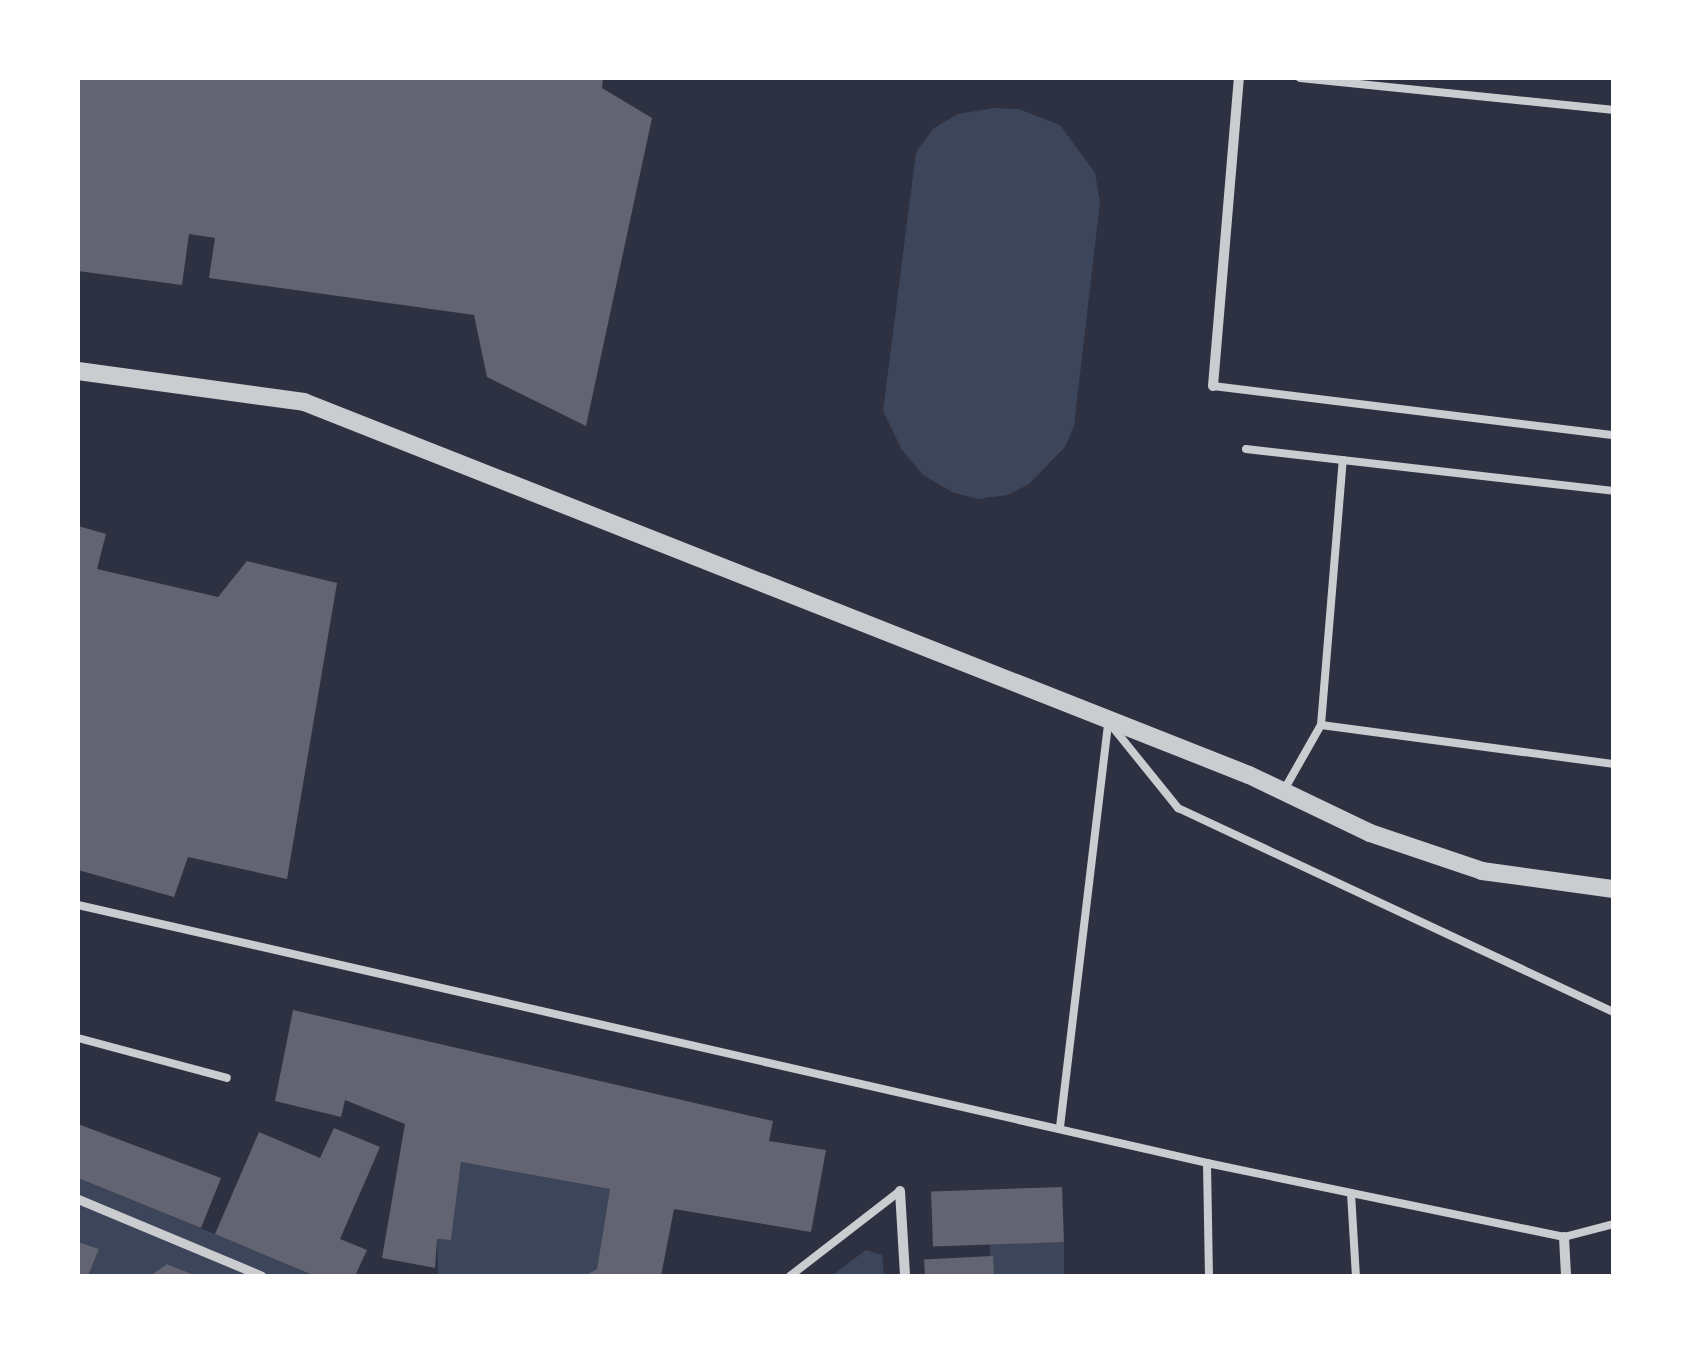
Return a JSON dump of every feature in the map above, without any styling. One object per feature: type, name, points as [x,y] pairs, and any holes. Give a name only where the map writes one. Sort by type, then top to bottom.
[{"type":"street","points":[[1213,386],[1239,78]]},
{"type":"street","points":[[78,371],[304,402],[1284,790],[1370,833],[1482,872],[1614,889]]},
{"type":"street","points":[[900,1191],[905,1276]]},
{"type":"street","points":[[78,1200],[262,1276]]},
{"type":"street","points":[[1564,1237],[1566,1276]]},
{"type":"lane","points":[[1300,78],[1614,110]]},
{"type":"lane","points":[[1213,386],[1614,435]]},
{"type":"lane","points":[[1246,449],[1614,491]]},
{"type":"lane","points":[[1284,790],[1321,725],[1343,460]]},
{"type":"lane","points":[[1108,722],[1178,808],[1614,1012]]},
{"type":"lane","points":[[1060,1128],[1108,722]]},
{"type":"lane","points":[[1321,725],[1614,764]]},
{"type":"lane","points":[[78,905],[1351,1193],[1564,1237],[1614,1224]]},
{"type":"lane","points":[[78,1038],[227,1078]]},
{"type":"lane","points":[[1207,1163],[1209,1276]]},
{"type":"lane","points":[[790,1276],[900,1191]]},
{"type":"lane","points":[[1351,1193],[1356,1276]]},
{"type":"shaded area","points":[[994,108],[1019,109],[1060,125],[1095,173],[1100,202],[1074,426],[1065,447],[1029,484],[1008,495],[977,499],[952,492],[923,475],[902,450],[883,411],[916,152],[934,128],[958,114]]},
{"type":"shaded area","points":[[461,1162],[610,1189],[597,1269],[584,1276],[438,1276],[437,1239],[451,1240]]},
{"type":"shaded area","points":[[78,1178],[315,1276],[197,1276],[168,1264],[150,1276],[88,1276],[99,1249],[78,1242]]},
{"type":"shaded area","points":[[990,1242],[1064,1242],[1064,1276],[990,1276]]},
{"type":"shaded area","points":[[866,1250],[882,1255],[884,1276],[831,1276]]},
{"type":"building","points":[[78,78],[603,78],[602,88],[652,118],[586,426],[487,377],[474,315],[209,278],[215,238],[189,234],[182,285],[78,271]]},
{"type":"building","points":[[78,526],[106,534],[97,569],[218,597],[247,561],[337,583],[287,879],[188,857],[174,897],[78,870]]},
{"type":"building","points":[[293,1010],[773,1121],[769,1141],[826,1150],[811,1232],[674,1209],[661,1276],[584,1276],[597,1269],[610,1189],[461,1162],[451,1240],[437,1239],[435,1268],[382,1258],[405,1124],[345,1100],[341,1117],[275,1101]]},
{"type":"building","points":[[78,1124],[221,1178],[201,1228],[78,1178]]},
{"type":"building","points":[[334,1128],[380,1147],[340,1239],[367,1250],[355,1276],[315,1276],[215,1234],[259,1132],[320,1158]]},
{"type":"building","points":[[1062,1187],[1064,1242],[933,1247],[931,1192]]},
{"type":"building","points":[[78,1242],[99,1249],[88,1276],[78,1276]]},
{"type":"building","points":[[993,1256],[994,1276],[925,1276],[924,1260]]},
{"type":"building","points":[[167,1264],[197,1276],[150,1276]]}]
